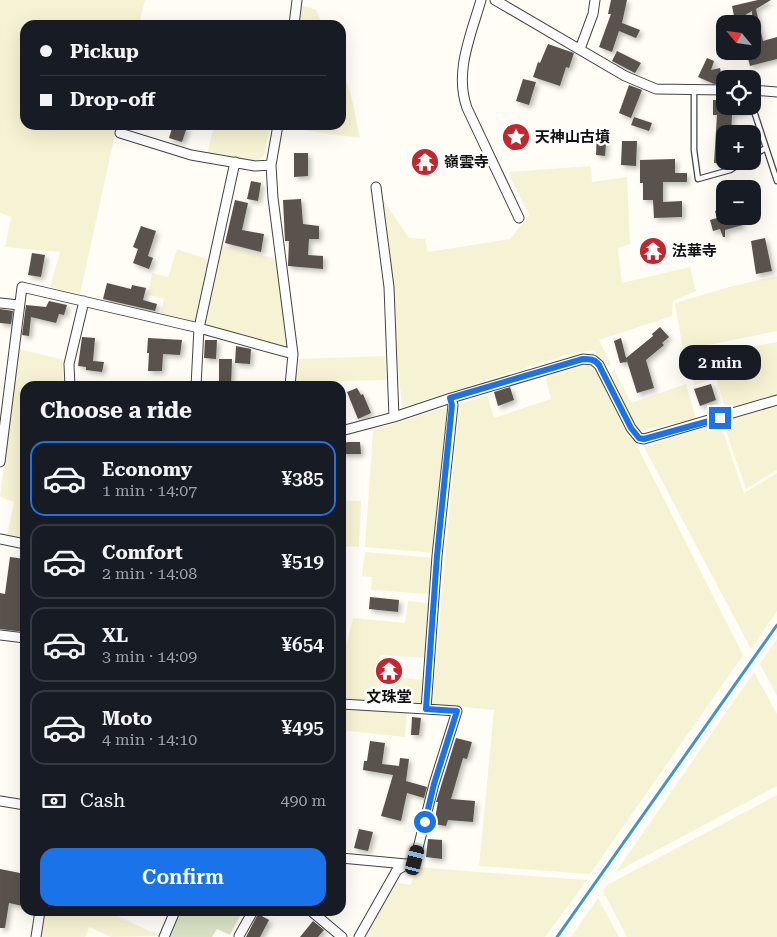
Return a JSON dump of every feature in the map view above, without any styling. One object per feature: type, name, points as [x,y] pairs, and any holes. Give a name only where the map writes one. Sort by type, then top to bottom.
[{"type":"street","points":[[295,20],[297,0]]},
{"type":"street","points":[[481,0],[463,66],[462,91],[519,218]]},
{"type":"street","points":[[495,0],[625,76],[656,89],[716,90]]},
{"type":"street","points":[[580,49],[596,0]]},
{"type":"street","points":[[761,91],[777,92]]},
{"type":"street","points":[[277,130],[271,165],[273,198],[293,354],[290,381]]},
{"type":"street","points":[[120,133],[191,154],[255,166],[271,165]]},
{"type":"street","points":[[196,381],[199,328],[235,162]]},
{"type":"street","points":[[376,187],[389,287],[394,417]]},
{"type":"street","points":[[0,462],[22,287],[199,328],[293,354]]},
{"type":"street","points":[[70,381],[69,364],[84,301]]},
{"type":"street","points":[[0,303],[19,305]]},
{"type":"street","points":[[346,430],[394,417],[450,398],[583,359],[593,360],[599,365],[631,428],[639,438],[644,439],[777,400]]},
{"type":"street","points":[[426,709],[437,556],[452,405],[450,398]]},
{"type":"street","points":[[0,539],[20,543]]},
{"type":"street","points":[[0,635],[20,637]]},
{"type":"street","points":[[346,704],[457,711],[434,784],[415,860],[397,870],[359,937]]},
{"type":"street","points":[[0,801],[20,804]]},
{"type":"street","points":[[346,858],[406,864]]},
{"type":"street","points":[[36,937],[39,916]]},
{"type":"street","points":[[164,937],[173,916]]},
{"type":"street","points":[[239,936],[250,916]]},
{"type":"street","points":[[317,916],[342,937]]},
{"type":"lane","points":[[694,90],[694,150],[698,179],[730,170]]},
{"type":"lane","points":[[755,115],[777,181]]},
{"type":"lane","points":[[761,151],[766,148]]},
{"type":"shaded area","points":[[0,0],[145,0],[140,20],[20,20],[20,130],[116,130],[80,294],[50,287],[60,252],[5,247],[11,217],[0,213]]},
{"type":"shaded area","points":[[302,5],[316,10],[321,20],[299,20]]},
{"type":"shaded area","points":[[346,81],[351,95],[360,138],[303,130],[346,130]]},
{"type":"shaded area","points":[[213,130],[269,130],[265,154],[255,163],[207,155]]},
{"type":"shaded area","points":[[591,166],[592,182],[627,177],[630,244],[618,248],[622,283],[690,267],[696,291],[673,301],[672,316],[599,340],[611,364],[604,369],[594,350],[570,354],[402,407],[381,197],[409,238],[425,239],[428,252],[510,239],[529,215],[508,172]]},
{"type":"shaded area","points":[[221,245],[276,259],[287,348],[203,326]]},
{"type":"shaded area","points":[[177,249],[207,259],[209,263],[195,324],[160,316],[164,299],[148,295],[152,273],[168,277]]},
{"type":"shaded area","points":[[777,276],[777,331],[683,350],[675,303],[729,287]]},
{"type":"shaded area","points":[[777,342],[777,395],[726,411],[716,378],[695,385],[687,358]]},
{"type":"shaded area","points":[[19,349],[65,360],[63,364],[64,381],[20,381],[20,539],[7,536],[14,502],[0,497]]},
{"type":"shaded area","points":[[385,356],[386,380],[295,381],[297,359]]},
{"type":"shaded area","points":[[591,361],[600,373],[743,655],[590,874],[479,866],[494,710],[432,704],[459,404],[487,395],[494,418],[551,399],[545,376]]},
{"type":"shaded area","points":[[614,370],[631,403],[686,384],[696,419],[640,431],[631,426],[607,375]]},
{"type":"shaded area","points":[[777,405],[777,470],[746,489],[723,422]]},
{"type":"shaded area","points":[[447,407],[448,418],[435,553],[365,547],[373,430]]},
{"type":"shaded area","points":[[720,422],[744,493],[777,473],[777,611],[751,649],[644,447]]},
{"type":"shaded area","points":[[346,500],[361,501],[359,547],[346,546]]},
{"type":"shaded area","points":[[365,552],[434,558],[431,592],[428,594],[371,590],[372,577],[362,576]]},
{"type":"shaded area","points":[[408,601],[430,603],[427,658],[381,655],[378,690],[393,691],[394,677],[424,680],[423,704],[346,701],[346,646],[353,618],[405,623]]},
{"type":"shaded area","points":[[777,639],[777,696],[760,664]]},
{"type":"shaded area","points":[[754,672],[777,714],[777,786],[616,872]]},
{"type":"shaded area","points":[[346,708],[407,713],[405,737],[346,731]]},
{"type":"shaded area","points":[[777,795],[777,937],[627,937],[603,891],[607,885]]},
{"type":"shaded area","points":[[418,867],[587,880],[545,937],[364,937],[395,882],[410,885]]},
{"type":"shaded area","points":[[598,898],[619,937],[571,937]]},
{"type":"shaded area","points":[[44,916],[118,916],[160,936],[111,937],[89,927],[85,937],[41,937]]},
{"type":"green space","points":[[178,916],[240,916],[230,935],[217,929],[212,937],[170,937]]},
{"type":"building","points":[[611,0],[627,0],[622,23],[640,30],[636,38],[619,31],[612,52],[599,47],[611,14],[608,14]]},
{"type":"building","points":[[758,0],[771,0],[756,9],[757,15],[752,15],[752,11],[745,15],[734,15],[732,6]]},
{"type":"building","points":[[761,32],[763,41],[777,37],[777,59],[750,66],[748,60],[761,60]]},
{"type":"building","points":[[548,44],[574,53],[569,68],[566,67],[560,86],[533,77],[538,62],[540,63]]},
{"type":"building","points":[[617,51],[641,63],[635,73],[612,61]]},
{"type":"building","points":[[707,58],[714,61],[711,70],[720,68],[720,70],[716,70],[716,84],[698,77]]},
{"type":"building","points":[[523,79],[536,82],[529,105],[516,101]]},
{"type":"building","points":[[629,85],[642,90],[631,118],[619,113]]},
{"type":"building","points":[[713,100],[716,100],[716,115],[713,115]]},
{"type":"building","points":[[717,115],[732,115],[731,125],[716,125]]},
{"type":"building","points":[[634,117],[652,123],[649,131],[631,125]]},
{"type":"building","points":[[171,130],[186,130],[182,142],[169,138]]},
{"type":"building","points":[[597,130],[607,130],[605,156],[596,155]]},
{"type":"building","points":[[716,131],[716,163],[714,163]]},
{"type":"building","points":[[622,141],[637,141],[636,166],[621,165]]},
{"type":"building","points":[[294,153],[308,153],[308,176],[294,177]]},
{"type":"building","points":[[675,159],[675,173],[687,173],[687,182],[663,182],[663,202],[682,201],[682,217],[654,218],[653,200],[643,200],[643,183],[640,183],[640,160]]},
{"type":"building","points":[[251,181],[261,183],[258,201],[247,199]]},
{"type":"building","points":[[301,199],[303,224],[319,226],[319,239],[309,239],[308,255],[323,256],[323,269],[288,266],[289,241],[285,241],[283,200]]},
{"type":"building","points":[[235,200],[248,203],[242,230],[264,234],[261,252],[225,243]]},
{"type":"building","points":[[716,218],[716,225],[743,225],[725,230],[725,237],[723,237],[720,229],[713,231],[710,220]]},
{"type":"building","points":[[141,226],[156,231],[148,256],[153,258],[149,269],[133,263],[138,249],[133,247]]},
{"type":"building","points":[[765,238],[772,271],[756,274],[751,241]]},
{"type":"building","points":[[32,253],[45,255],[41,277],[28,275]]},
{"type":"building","points":[[107,283],[131,289],[132,285],[146,288],[143,300],[157,304],[155,311],[103,299]]},
{"type":"building","points":[[49,301],[67,305],[64,315],[59,314],[56,323],[31,317],[29,336],[22,335],[26,305],[46,307]]},
{"type":"building","points":[[0,309],[13,311],[11,324],[0,323]]},
{"type":"building","points":[[660,327],[669,337],[662,343],[664,345],[646,360],[654,388],[637,393],[626,358],[653,336],[652,334]]},
{"type":"building","points":[[82,337],[95,338],[93,361],[104,362],[102,372],[86,370],[86,367],[78,366]]},
{"type":"building","points":[[148,338],[182,340],[180,355],[163,354],[162,371],[148,371]]},
{"type":"building","points":[[621,338],[627,362],[620,363],[614,341]]},
{"type":"building","points":[[205,340],[217,340],[216,359],[204,358]]},
{"type":"building","points":[[236,346],[251,349],[250,364],[235,363]]},
{"type":"building","points":[[219,359],[232,359],[231,381],[219,381]]},
{"type":"building","points":[[711,384],[716,400],[700,406],[694,389]]},
{"type":"building","points":[[510,387],[514,400],[498,406],[494,392]]},
{"type":"building","points":[[357,388],[361,395],[363,394],[371,413],[358,419],[347,392]]},
{"type":"building","points":[[346,442],[360,442],[361,454],[346,454]]},
{"type":"building","points":[[10,557],[20,558],[20,631],[0,629],[0,593],[5,594]]},
{"type":"building","points":[[370,597],[399,600],[398,612],[369,609]]},
{"type":"building","points":[[412,717],[421,718],[419,735],[411,735]]},
{"type":"building","points":[[456,738],[472,742],[467,759],[463,758],[451,799],[475,801],[473,822],[448,820],[446,826],[434,824],[438,802],[436,802]]},
{"type":"building","points":[[370,741],[385,743],[382,764],[399,766],[400,758],[409,759],[406,781],[427,787],[424,798],[407,793],[401,821],[381,816],[393,775],[363,770],[364,761],[367,761]]},
{"type":"building","points":[[359,829],[373,832],[368,851],[354,848]]},
{"type":"building","points":[[428,839],[442,840],[442,859],[426,857]]},
{"type":"building","points":[[0,869],[20,873],[20,905],[9,903],[5,928],[0,928]]},
{"type":"building","points":[[257,916],[269,920],[260,937],[246,937]]},
{"type":"building","points":[[313,921],[324,930],[318,937],[300,937]]},
{"type":"waterway","points":[[557,937],[777,625]]},
{"type":"place","name":"天神山古墳","points":[[516,137]]},
{"type":"place","name":"嶺雲寺","points":[[425,162]]},
{"type":"place","name":"法華寺","points":[[653,251]]},
{"type":"place","name":"文珠堂","points":[[389,671]]},
{"type":"route","points":[[425,822],[434,784],[457,711],[426,709],[437,556],[452,405],[450,398],[588,359],[593,360],[599,365],[631,428],[639,438],[644,439],[720,418]]}]
